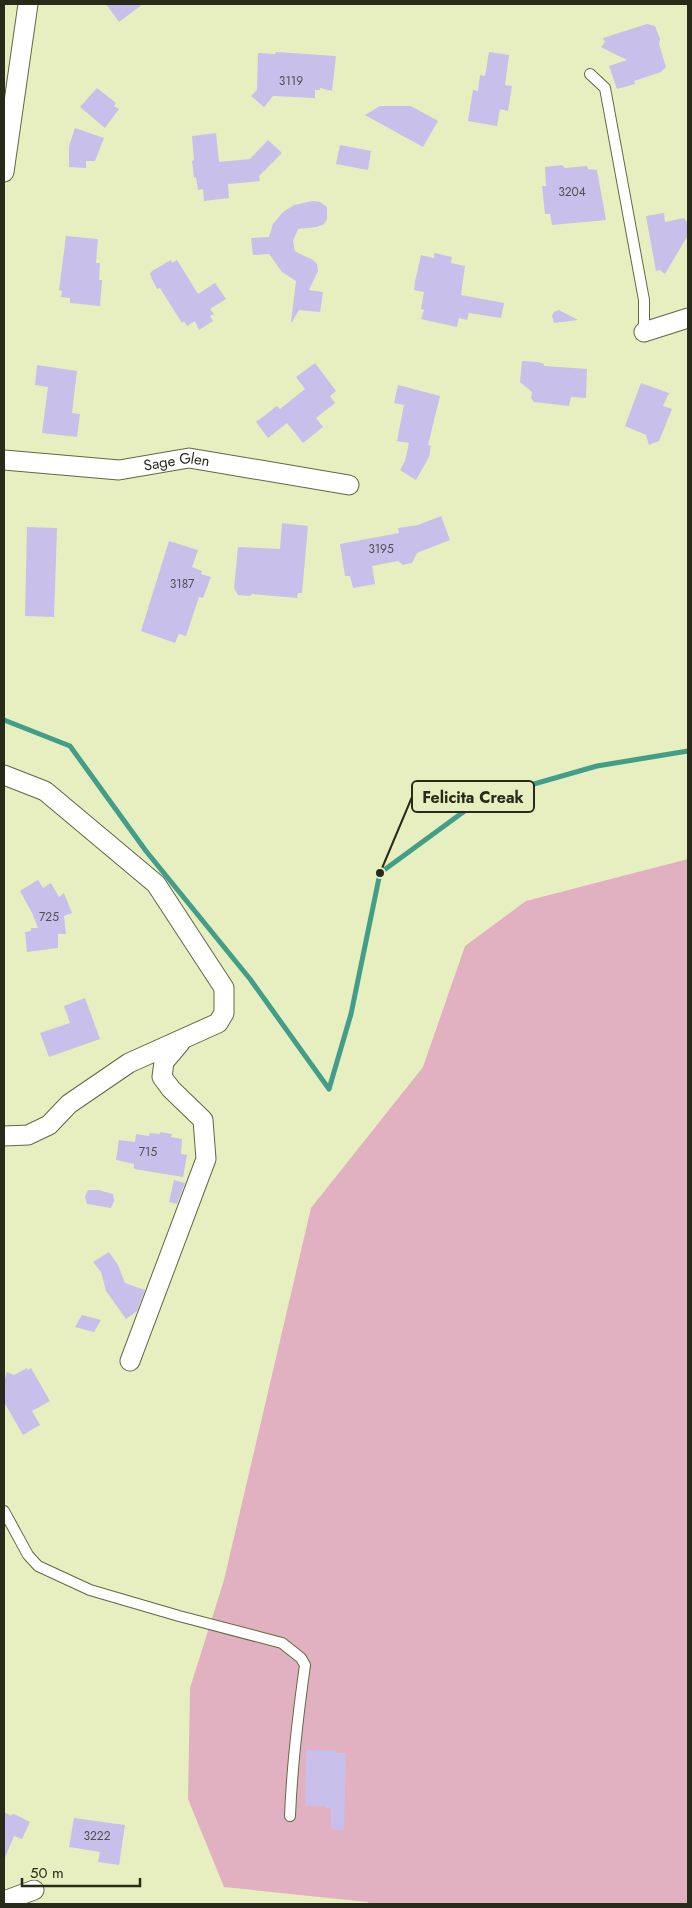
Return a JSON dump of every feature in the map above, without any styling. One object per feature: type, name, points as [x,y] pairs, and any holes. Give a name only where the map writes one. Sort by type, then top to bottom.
[{"type":"street","points":[[4,172],[28,4]]},
{"type":"street","points":[[644,332],[688,318]]},
{"type":"street","name":"Sage Glen","points":[[4,460],[118,470],[189,458],[349,485]]},
{"type":"street","points":[[4,775],[45,791],[156,884],[224,988],[224,1013],[218,1023],[129,1063],[69,1104],[49,1125],[28,1135],[4,1136]]},
{"type":"street","points":[[130,1361],[206,1160],[204,1120],[171,1089],[162,1077],[164,1062],[184,1038]]},
{"type":"street","points":[[4,1901],[34,1890]]},
{"type":"lane","points":[[590,74],[606,88],[644,300],[644,332]]},
{"type":"lane","points":[[4,1511],[28,1555],[38,1566],[58,1576],[99,1592],[179,1616],[282,1643],[302,1658],[305,1665],[297,1715],[291,1778],[290,1816]]},
{"type":"shaded area","points":[[688,859],[688,1904],[369,1904],[368,1902],[224,1887],[188,1799],[190,1688],[224,1580],[311,1208],[423,1067],[465,946],[526,901]]},
{"type":"building","points":[[106,4],[143,4],[119,22]]},
{"type":"building","points":[[647,24],[655,26],[666,67],[661,72],[634,81],[635,84],[617,89],[609,66],[627,60],[601,47],[605,42],[603,38]]},
{"type":"building","points":[[276,52],[336,56],[332,91],[320,88],[320,90],[315,90],[315,98],[273,96],[264,107],[251,96],[257,90],[258,53],[275,54]]},
{"type":"building","points":[[489,52],[509,55],[505,85],[512,86],[508,111],[500,109],[497,126],[468,121],[473,90],[478,91],[480,75],[485,76]]},
{"type":"building","points":[[97,88],[116,103],[114,106],[119,109],[105,128],[80,107]]},
{"type":"building","points":[[380,106],[411,106],[438,121],[423,147],[365,115]]},
{"type":"building","points":[[75,128],[104,138],[95,161],[86,161],[86,168],[69,167],[69,146]]},
{"type":"building","points":[[216,133],[219,162],[250,159],[268,140],[282,153],[259,176],[260,181],[228,184],[229,198],[204,201],[203,189],[198,190],[196,177],[194,178],[192,136]]},
{"type":"building","points":[[340,145],[371,151],[368,170],[336,164]]},
{"type":"building","points":[[562,165],[565,168],[587,166],[588,169],[597,170],[606,220],[552,225],[550,214],[545,214],[542,186],[546,186],[545,167]]},
{"type":"building","points":[[313,201],[320,202],[327,207],[327,219],[324,224],[317,227],[298,229],[293,241],[295,251],[317,264],[318,271],[309,290],[323,292],[320,312],[299,310],[291,322],[296,281],[282,272],[269,254],[253,255],[251,238],[269,237],[273,224],[283,212],[294,205]]},
{"type":"building","points":[[664,213],[665,222],[684,218],[688,223],[688,235],[665,274],[660,270],[656,271],[646,216]]},
{"type":"building","points":[[66,236],[98,239],[96,263],[100,263],[99,280],[102,280],[100,306],[70,303],[70,298],[61,297],[62,291],[59,290]]},
{"type":"building","points":[[434,253],[452,257],[451,263],[465,266],[461,295],[504,303],[501,318],[469,313],[467,320],[459,318],[457,327],[421,319],[424,310],[421,309],[424,292],[414,290],[415,282],[421,255],[434,258]]},
{"type":"building","points":[[171,260],[172,263],[177,260],[198,294],[215,283],[226,299],[210,309],[214,314],[210,316],[213,321],[199,330],[195,321],[187,326],[184,321],[182,323],[160,288],[157,289],[150,274]]},
{"type":"building","points":[[559,310],[578,320],[554,323],[552,316],[554,312]]},
{"type":"building","points":[[522,361],[538,362],[544,364],[544,366],[587,369],[586,398],[571,397],[569,406],[534,402],[531,398],[532,392],[520,382]]},
{"type":"building","points":[[315,363],[336,391],[330,396],[335,403],[316,418],[323,427],[303,443],[287,423],[268,438],[256,422],[277,406],[280,409],[305,389],[296,377]]},
{"type":"building","points":[[37,365],[77,371],[72,413],[80,414],[77,437],[42,433],[48,387],[35,385]]},
{"type":"building","points":[[641,383],[669,393],[663,406],[672,409],[659,441],[649,445],[646,435],[625,426]]},
{"type":"building","points":[[398,385],[440,396],[428,445],[431,446],[429,457],[416,480],[400,470],[405,461],[409,443],[397,441],[404,405],[394,403]]},
{"type":"building","points":[[441,516],[450,540],[417,553],[412,563],[403,565],[398,561],[372,566],[375,584],[353,588],[350,576],[345,576],[340,544],[399,533],[398,528],[418,525]]},
{"type":"building","points":[[282,523],[308,526],[302,593],[298,593],[297,598],[252,594],[250,596],[238,595],[234,588],[238,547],[280,549]]},
{"type":"building","points":[[27,527],[57,528],[54,617],[25,616]]},
{"type":"building","points":[[169,541],[198,550],[192,567],[202,571],[201,574],[211,577],[203,598],[199,597],[186,636],[179,634],[175,643],[141,631]]},
{"type":"building","points":[[38,880],[43,888],[51,883],[59,897],[64,893],[72,913],[64,916],[66,934],[58,934],[58,948],[27,952],[25,932],[31,931],[31,928],[38,928],[20,891]]},
{"type":"building","points":[[85,998],[100,1039],[49,1057],[40,1033],[70,1023],[64,1006]]},
{"type":"building","points":[[160,1132],[172,1134],[171,1137],[182,1139],[181,1154],[187,1155],[183,1177],[134,1169],[134,1164],[116,1160],[119,1140],[135,1142],[136,1134],[149,1136],[150,1133],[160,1134]]},
{"type":"building","points":[[174,1180],[185,1183],[177,1204],[169,1202]]},
{"type":"building","points":[[88,1190],[98,1190],[113,1194],[114,1201],[111,1208],[87,1204],[85,1197]]},
{"type":"building","points":[[109,1252],[118,1265],[125,1283],[145,1290],[137,1311],[126,1319],[106,1291],[101,1272],[93,1262]]},
{"type":"building","points":[[82,1315],[101,1320],[94,1332],[75,1327]]},
{"type":"building","points":[[27,1368],[28,1370],[31,1368],[50,1401],[32,1411],[40,1425],[23,1435],[4,1402],[4,1383],[7,1372],[14,1375]]},
{"type":"building","points":[[306,1750],[336,1750],[336,1753],[346,1753],[344,1830],[331,1829],[331,1809],[325,1808],[325,1806],[305,1806]]},
{"type":"building","points":[[4,1812],[11,1816],[14,1814],[30,1822],[22,1839],[14,1836],[4,1860]]},
{"type":"building","points":[[74,1818],[125,1825],[119,1865],[98,1862],[100,1852],[69,1847]]},
{"type":"waterway","points":[[4,720],[70,746],[146,851],[250,979],[329,1089],[351,1014],[380,873],[481,799],[597,766],[688,751]]},
{"type":"place","name":"Felicita Creak","points":[[380,873]]}]
